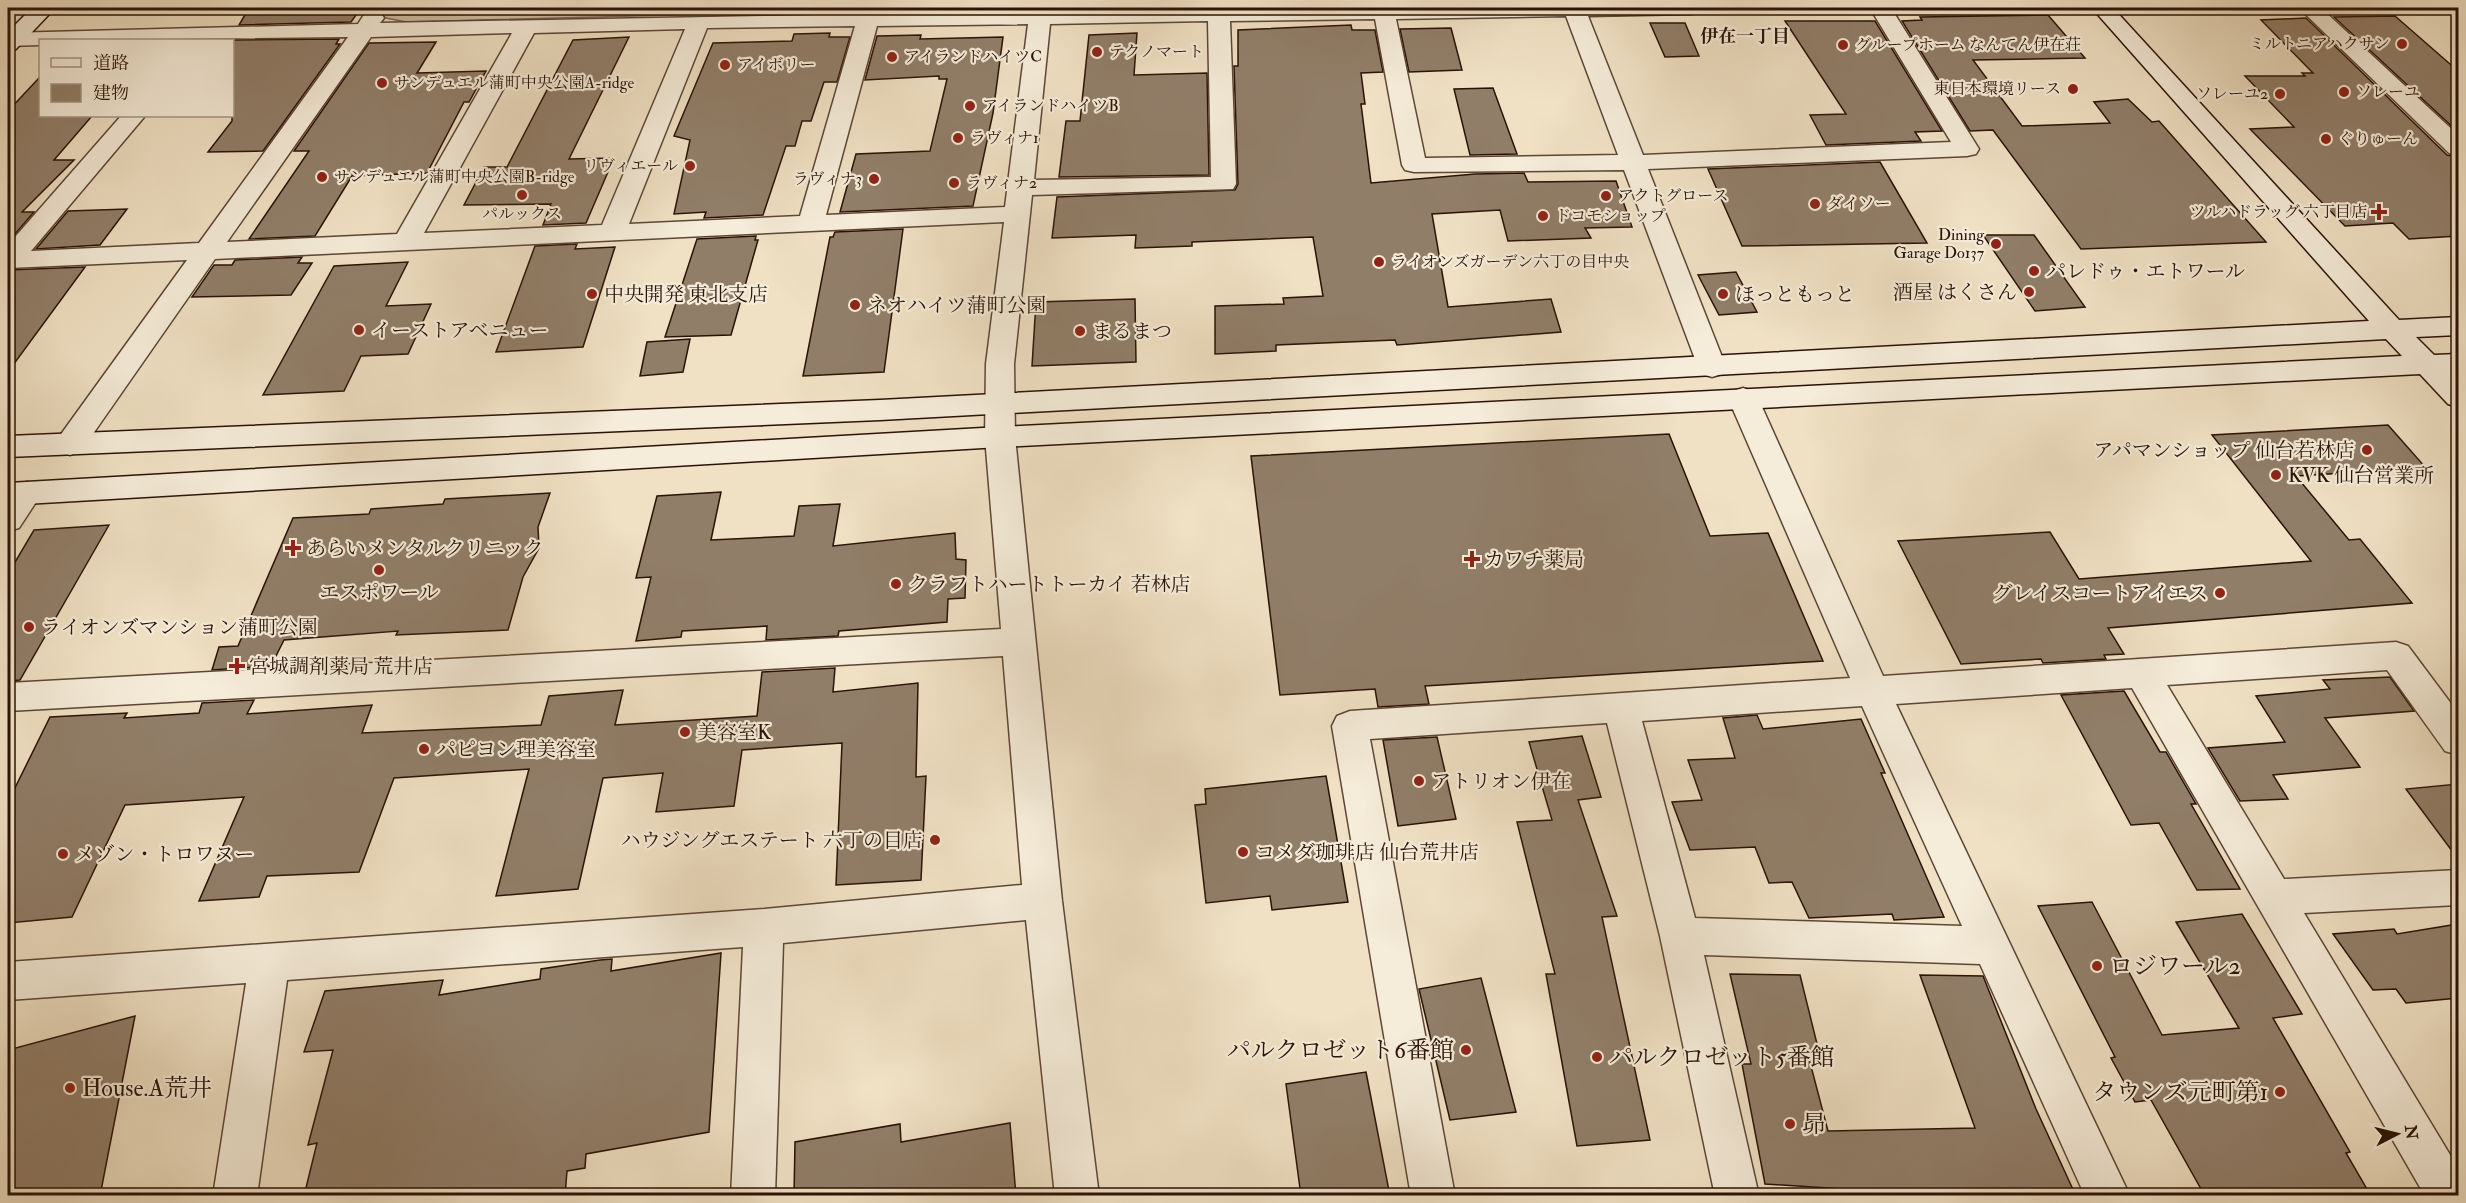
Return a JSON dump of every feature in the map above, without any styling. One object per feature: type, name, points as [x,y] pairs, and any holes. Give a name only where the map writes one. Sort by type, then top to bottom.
[{"type":"street","points":[[9,41],[44,8]]},
{"type":"street","points":[[70,444],[381,8]]},
{"type":"street","points":[[1574,8],[1712,367]]},
{"type":"street","points":[[136,39],[365,30],[868,20],[1040,13],[1219,15],[1691,8]]},
{"type":"street","points":[[1384,12],[1414,165],[1635,162],[1966,149],[1881,8]]},
{"type":"street","points":[[2102,8],[2392,329],[2458,397]]},
{"type":"street","points":[[2309,8],[2458,148]]},
{"type":"street","points":[[200,38],[221,13]]},
{"type":"street","points":[[1040,13],[1000,364],[1000,437],[1043,901],[1077,1196]]},
{"type":"street","points":[[132,117],[9,260],[811,224],[1019,201],[1224,184],[1219,15]]},
{"type":"street","points":[[811,224],[868,20]]},
{"type":"street","points":[[612,232],[699,22]]},
{"type":"street","points":[[406,242],[526,27]]},
{"type":"street","points":[[9,41],[39,41]]},
{"type":"street","points":[[8,447],[1001,405],[1712,367],[1990,349],[2458,326]]},
{"type":"street","points":[[8,520],[17,493],[1000,437],[2458,363]]},
{"type":"street","points":[[1743,398],[1873,692],[2108,1196]]},
{"type":"street","points":[[8,697],[1018,642]]},
{"type":"street","points":[[1433,1196],[1350,726],[1621,710],[2396,656],[2458,740]]},
{"type":"street","points":[[2142,674],[2450,1196]]},
{"type":"street","points":[[1621,710],[1680,936],[1737,1196]]},
{"type":"street","points":[[2274,897],[2458,887]]},
{"type":"street","points":[[8,981],[764,927],[1043,901]]},
{"type":"street","points":[[753,1196],[764,927]]},
{"type":"street","points":[[1680,936],[1992,946]]},
{"type":"street","points":[[235,1196],[269,963]]},
{"type":"shaded area","points":[[381,8],[948,8],[406,22],[386,18],[378,12]]},
{"type":"building","points":[[249,8],[361,8],[351,22],[239,25]]},
{"type":"building","points":[[2048,15],[2085,58],[1973,60],[2022,126],[2110,123],[2094,102],[2128,99],[2152,122],[2159,121],[2266,242],[2081,249],[1993,130],[1970,131],[1902,21],[1922,20],[1920,17]]},
{"type":"building","name":"ミルトニアハクサン","points":[[2395,16],[2458,71],[2458,132],[2334,17]]},
{"type":"building","points":[[2306,18],[2447,155],[2458,157],[2458,236],[2409,239],[2393,223],[2345,226],[2250,129],[2294,127],[2245,76],[2305,76],[2302,73],[2313,73],[2261,20]]},
{"type":"building","points":[[1785,21],[1875,21],[1942,131],[1915,132],[1921,141],[1826,145],[1810,115],[1846,114]]},
{"type":"building","points":[[1650,23],[1685,23],[1699,56],[1665,57]]},
{"type":"building","points":[[1351,25],[1352,30],[1375,30],[1383,72],[1361,73],[1365,104],[1361,104],[1371,183],[1475,174],[1524,173],[1528,182],[1616,181],[1632,227],[1585,228],[1591,238],[1508,241],[1500,210],[1432,214],[1448,307],[1551,299],[1561,332],[1397,345],[1395,340],[1276,345],[1276,351],[1215,354],[1215,306],[1284,304],[1283,298],[1323,296],[1313,237],[1192,242],[1192,246],[1135,248],[1136,235],[1052,238],[1057,197],[1235,190],[1238,184],[1234,66],[1238,66],[1238,30]]},
{"type":"building","points":[[1451,28],[1462,70],[1409,72],[1400,29]]},
{"type":"building","points":[[830,33],[829,37],[850,37],[837,82],[824,82],[811,121],[802,121],[795,146],[786,146],[763,215],[704,218],[706,212],[674,214],[690,140],[674,136],[713,43],[792,41],[794,34]]},
{"type":"building","points":[[1137,33],[1134,75],[1207,73],[1209,175],[1059,177],[1066,121],[1080,121],[1089,35]]},
{"type":"building","points":[[921,35],[920,39],[1003,37],[993,113],[973,206],[840,212],[856,154],[930,151],[947,79],[939,79],[939,76],[865,80],[877,36]]},
{"type":"building","points":[[629,37],[569,159],[614,158],[586,223],[543,225],[551,204],[464,205],[484,167],[507,167],[573,40]]},
{"type":"building","points":[[339,39],[336,44],[340,44],[263,151],[208,152],[234,117],[234,40]]},
{"type":"building","points":[[436,42],[417,73],[486,71],[469,102],[464,102],[427,173],[352,176],[315,236],[249,239],[309,151],[294,151],[369,43]]},
{"type":"building","points":[[39,78],[39,117],[91,117],[54,160],[74,160],[22,212],[34,212],[8,242],[8,111]]},
{"type":"building","points":[[1493,88],[1517,154],[1470,155],[1454,89]]},
{"type":"building","points":[[1880,162],[1927,243],[1742,246],[1708,169]]},
{"type":"building","points":[[127,209],[100,245],[36,249],[68,211]]},
{"type":"building","name":"ネオハイツ蒲町公園","points":[[903,229],[884,372],[803,376],[830,237],[833,237],[835,232]]},
{"type":"building","name":"パレドゥ・エトワール","points":[[1983,235],[2034,235],[2085,307],[2035,311]]},
{"type":"building","points":[[756,236],[755,240],[758,240],[731,335],[665,337],[697,239]]},
{"type":"building","points":[[577,244],[575,249],[615,247],[583,347],[496,352],[535,246]]},
{"type":"building","points":[[302,257],[298,263],[312,263],[291,295],[192,297],[214,265],[232,265],[235,260]]},
{"type":"building","name":"イーストアベニュー","points":[[408,262],[386,306],[431,304],[408,354],[361,356],[344,391],[263,395],[334,266]]},
{"type":"building","points":[[85,267],[8,372],[8,270]]},
{"type":"building","points":[[1736,272],[1757,312],[1719,315],[1698,275]]},
{"type":"building","points":[[1135,299],[1136,362],[1032,366],[1036,302]]},
{"type":"building","points":[[690,339],[683,372],[640,376],[647,342]]},
{"type":"building","points":[[2388,425],[2426,468],[2296,476],[2349,540],[2360,539],[2412,603],[2108,628],[2124,654],[2104,655],[2106,659],[2043,663],[2041,659],[1961,664],[1898,541],[2050,532],[2079,579],[2311,561],[2212,435]]},
{"type":"building","points":[[1669,434],[1710,536],[1768,533],[1823,661],[1425,686],[1429,704],[1378,707],[1375,689],[1280,695],[1251,456]]},
{"type":"building","points":[[721,492],[711,540],[794,536],[799,506],[840,504],[833,546],[955,533],[956,559],[966,560],[965,598],[948,599],[947,622],[839,631],[838,636],[766,640],[767,626],[682,631],[681,637],[636,641],[651,577],[636,578],[657,496]]},
{"type":"building","points":[[550,493],[538,527],[539,548],[523,577],[508,630],[396,635],[398,631],[284,640],[271,666],[212,670],[219,647],[238,646],[293,518],[369,514],[371,509],[443,504],[445,499]]},
{"type":"building","name":"ライオンズマンション蒲町公園","points":[[109,525],[20,680],[8,681],[8,574],[34,530]]},
{"type":"building","points":[[835,668],[833,692],[918,683],[916,777],[926,776],[921,880],[836,885],[842,743],[742,750],[734,806],[656,812],[663,773],[603,778],[578,889],[496,896],[529,769],[394,778],[359,872],[267,876],[259,897],[199,901],[244,797],[125,805],[72,917],[8,923],[8,802],[50,717],[127,713],[124,718],[199,713],[202,703],[254,700],[247,714],[372,705],[362,733],[541,725],[549,696],[623,690],[615,725],[757,716],[762,672]]},
{"type":"building","points":[[2390,677],[2414,711],[2325,718],[2360,767],[2273,775],[2288,799],[2240,801],[2208,748],[2285,742],[2256,696],[2330,689],[2323,680]]},
{"type":"building","points":[[2124,691],[2160,752],[2166,752],[2196,804],[2191,804],[2240,889],[2197,890],[2159,823],[2131,825],[2061,695]]},
{"type":"building","points":[[1757,715],[1763,729],[1861,719],[1885,773],[1881,773],[1944,917],[1894,920],[1892,914],[1809,918],[1792,882],[1769,883],[1755,847],[1690,850],[1672,802],[1702,800],[1688,760],[1735,758],[1723,718]]},
{"type":"building","points":[[1582,736],[1601,797],[1578,800],[1617,916],[1602,917],[1650,1140],[1577,1146],[1546,974],[1555,974],[1517,822],[1552,820],[1529,742]]},
{"type":"building","name":"アトリオン伊在","points":[[1437,737],[1456,819],[1398,826],[1383,740]]},
{"type":"building","points":[[1326,776],[1348,902],[1272,910],[1270,896],[1206,903],[1195,805],[1206,804],[1205,789]]},
{"type":"building","points":[[2458,784],[2458,859],[2406,789]]},
{"type":"building","points":[[2092,902],[2162,1035],[2239,1028],[2176,922],[2242,914],[2302,1014],[2273,1018],[2350,1152],[2346,1153],[2371,1196],[2205,1196],[2151,1100],[2135,1102],[2111,1058],[2115,1057],[2038,906]]},
{"type":"building","points":[[2458,924],[2458,998],[2406,1003],[2396,989],[2373,990],[2333,934],[2394,929],[2397,934]]},
{"type":"building","points":[[721,953],[709,1132],[586,1154],[585,1168],[567,1171],[565,1196],[304,1196],[317,1143],[308,1145],[333,1050],[304,1052],[325,991],[443,980],[439,995],[540,979],[541,969],[600,960],[612,959],[611,971]]},
{"type":"building","points":[[1730,974],[1800,975],[1819,1052],[1807,1051],[1828,1131],[1975,1128],[1920,975],[1983,976],[2036,1109],[2076,1196],[1905,1196],[1905,1193],[1765,1184],[1742,1064],[1751,1064]]},
{"type":"building","name":"パルクロゼット6番館","points":[[1481,978],[1516,1112],[1450,1120],[1419,989]]},
{"type":"building","name":"House.A荒井","points":[[135,1016],[100,1196],[8,1196],[8,1050]]},
{"type":"building","points":[[1366,1072],[1390,1196],[1301,1196],[1286,1084]]},
{"type":"building","points":[[1010,1123],[1016,1196],[794,1196],[795,1142],[900,1124],[901,1142]]},
{"type":"place","name":"ミルトニアハクサン","points":[[2402,44]]},
{"type":"place","name":"グループホーム なんてん伊在荘","points":[[1843,45]]},
{"type":"place","name":"テクノマート","points":[[1097,52]]},
{"type":"place","name":"アイランドハイツC","points":[[892,57]]},
{"type":"place","name":"アイボリー","points":[[725,65]]},
{"type":"place","name":"サンデュエル蒲町中央公園A-ridge","points":[[382,83]]},
{"type":"place","name":"東日本環境リース","points":[[2073,89]]},
{"type":"place","name":"ソレーユ","points":[[2344,92]]},
{"type":"place","name":"ソレーユ2","points":[[2280,94]]},
{"type":"place","name":"アイランドハイツB","points":[[970,106]]},
{"type":"place","name":"ラヴィナ1","points":[[958,138]]},
{"type":"place","name":"ぐりゅーん","points":[[2326,139]]},
{"type":"place","name":"リヴィエール","points":[[690,166]]},
{"type":"place","name":"サンデュエル蒲町中央公園B-ridge","points":[[322,177]]},
{"type":"place","name":"ラヴィナ3","points":[[874,179]]},
{"type":"place","name":"ラヴィナ2","points":[[954,183]]},
{"type":"place","name":"パルックス","points":[[522,195]]},
{"type":"place","name":"アクトグロース","points":[[1606,196]]},
{"type":"place","name":"ダイソー","points":[[1815,204]]},
{"type":"place","name":"ツルハドラッグ 六丁目店","points":[[2379,212]]},
{"type":"place","name":"ドコモショップ","points":[[1543,216]]},
{"type":"place","name":"Dining Garage Do137","points":[[1996,244]]},
{"type":"place","name":"ライオンズガーデン六丁の目中央","points":[[1379,262]]},
{"type":"place","name":"パレドゥ・エトワール","points":[[2034,271]]},
{"type":"place","name":"酒屋 はくさん","points":[[2029,292]]},
{"type":"place","name":"中央開発 東北支店","points":[[592,294]]},
{"type":"place","name":"ほっともっと","points":[[1723,294]]},
{"type":"place","name":"ネオハイツ蒲町公園","points":[[855,305]]},
{"type":"place","name":"イーストアベニュー","points":[[359,330]]},
{"type":"place","name":"まるまつ","points":[[1080,331]]},
{"type":"place","name":"アパマンショップ 仙台若林店","points":[[2367,450]]},
{"type":"place","name":"KVK 仙台営業所","points":[[2276,475]]},
{"type":"place","name":"あらいメンタルクリニック","points":[[293,548]]},
{"type":"place","name":"カワチ薬局","points":[[1472,559]]},
{"type":"place","name":"エスポワール","points":[[379,570]]},
{"type":"place","name":"クラフトハートトーカイ 若林店","points":[[896,584]]},
{"type":"place","name":"グレイスコートアイエス","points":[[2220,593]]},
{"type":"place","name":"ライオンズマンション蒲町公園","points":[[29,627]]},
{"type":"place","name":"宮城調剤薬局 荒井店","points":[[237,666]]},
{"type":"place","name":"美容室K","points":[[685,732]]},
{"type":"place","name":"パピヨン理美容室","points":[[424,749]]},
{"type":"place","name":"アトリオン伊在","points":[[1419,781]]},
{"type":"place","name":"ハウジングエステート 六丁の目店","points":[[935,840]]},
{"type":"place","name":"コメダ珈琲店 仙台荒井店","points":[[1243,852]]},
{"type":"place","name":"メゾン・トロワヌー","points":[[63,854]]},
{"type":"place","name":"ロジワール2","points":[[2097,966]]},
{"type":"place","name":"パルクロゼット6番館","points":[[1466,1050]]},
{"type":"place","name":"パルクロゼット5番館","points":[[1597,1057]]},
{"type":"place","name":"House.A荒井","points":[[70,1088]]},
{"type":"place","name":"タウンズ元町第1","points":[[2280,1092]]},
{"type":"place","name":"昴","points":[[1790,1124]]},
{"type":"district","name":"伊在一丁目","points":[[1745,36]]}]
